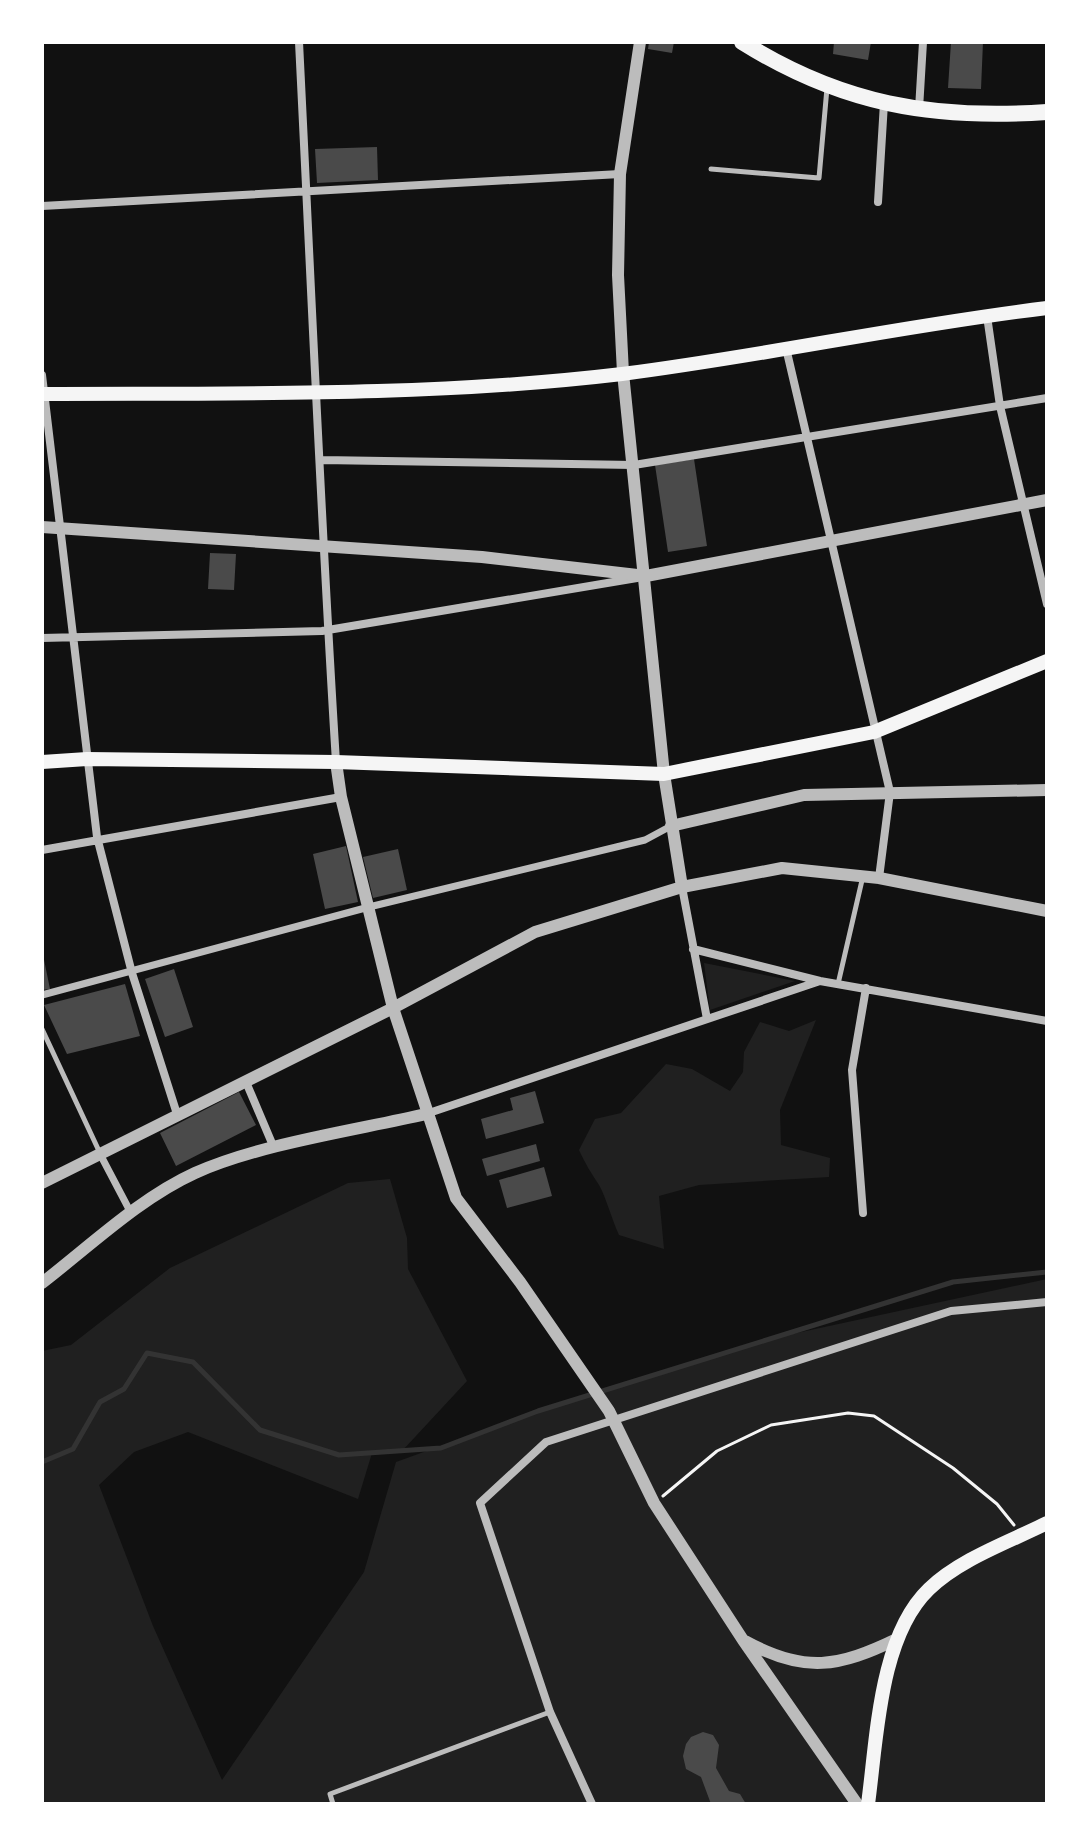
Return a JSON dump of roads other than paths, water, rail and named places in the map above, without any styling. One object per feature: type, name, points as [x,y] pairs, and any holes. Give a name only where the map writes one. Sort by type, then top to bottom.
[{"type":"highway","points":[[742,42],[827,86],[884,103],[967,116],[1047,112]]},
{"type":"main road","points":[[43,394],[318,395],[509,384],[623,373],[1047,308]]},
{"type":"main road","points":[[42,762],[87,759],[336,762],[664,774],[874,732],[1047,661]]},
{"type":"main road","points":[[868,1804],[882,1706],[897,1639],[915,1604],[931,1587],[1047,1523]]},
{"type":"street","points":[[299,42],[322,460],[322,545],[336,762],[341,797],[393,1008],[426,1114],[456,1198],[611,1415],[654,1503],[743,1640],[857,1804]]},
{"type":"street","points":[[640,42],[620,174],[618,275],[623,373],[664,774],[707,1019]]},
{"type":"street","points":[[919,110],[923,42]]},
{"type":"street","points":[[878,202],[884,103]]},
{"type":"street","points":[[42,206],[620,174]]},
{"type":"street","points":[[987,315],[1000,406],[1047,604]]},
{"type":"street","points":[[786,348],[890,792],[879,878]]},
{"type":"street","points":[[42,375],[97,837],[132,973],[177,1114]]},
{"type":"street","points":[[322,460],[634,465],[1047,398]]},
{"type":"street","points":[[42,638],[328,631],[568,592],[1047,500]]},
{"type":"street","points":[[42,527],[322,545],[646,576]]},
{"type":"street","points":[[42,995],[369,907],[645,840],[671,826],[804,795],[1045,791]]},
{"type":"street","points":[[42,850],[97,837],[341,797]]},
{"type":"street","points":[[42,1183],[393,1008],[535,932],[682,887],[782,868],[879,878],[1047,911]]},
{"type":"street","points":[[693,949],[820,981],[1047,1021]]},
{"type":"street","points":[[42,1283],[131,1215],[196,1172],[274,1148],[426,1114],[820,981]]},
{"type":"street","points":[[863,1213],[852,1070],[866,988]]},
{"type":"street","points":[[246,1082],[274,1148]]},
{"type":"street","points":[[100,1154],[131,1215]]},
{"type":"street","points":[[592,1804],[550,1712],[480,1503],[546,1442],[611,1415],[951,1311],[1047,1302]]},
{"type":"street","points":[[743,1640],[778,1655],[832,1665],[857,1658],[897,1639]]},
{"type":"lane","points":[[711,169],[819,178],[827,86]]},
{"type":"lane","points":[[838,984],[863,876]]},
{"type":"lane","points":[[42,1029],[100,1154]]},
{"type":"lane","points":[[333,1804],[330,1794],[550,1712]]},
{"type":"waterway","points":[[42,1462],[73,1449],[100,1402],[124,1389],[147,1353],[193,1362],[260,1430],[339,1455],[441,1448],[538,1411],[953,1282],[1047,1272]]}]
